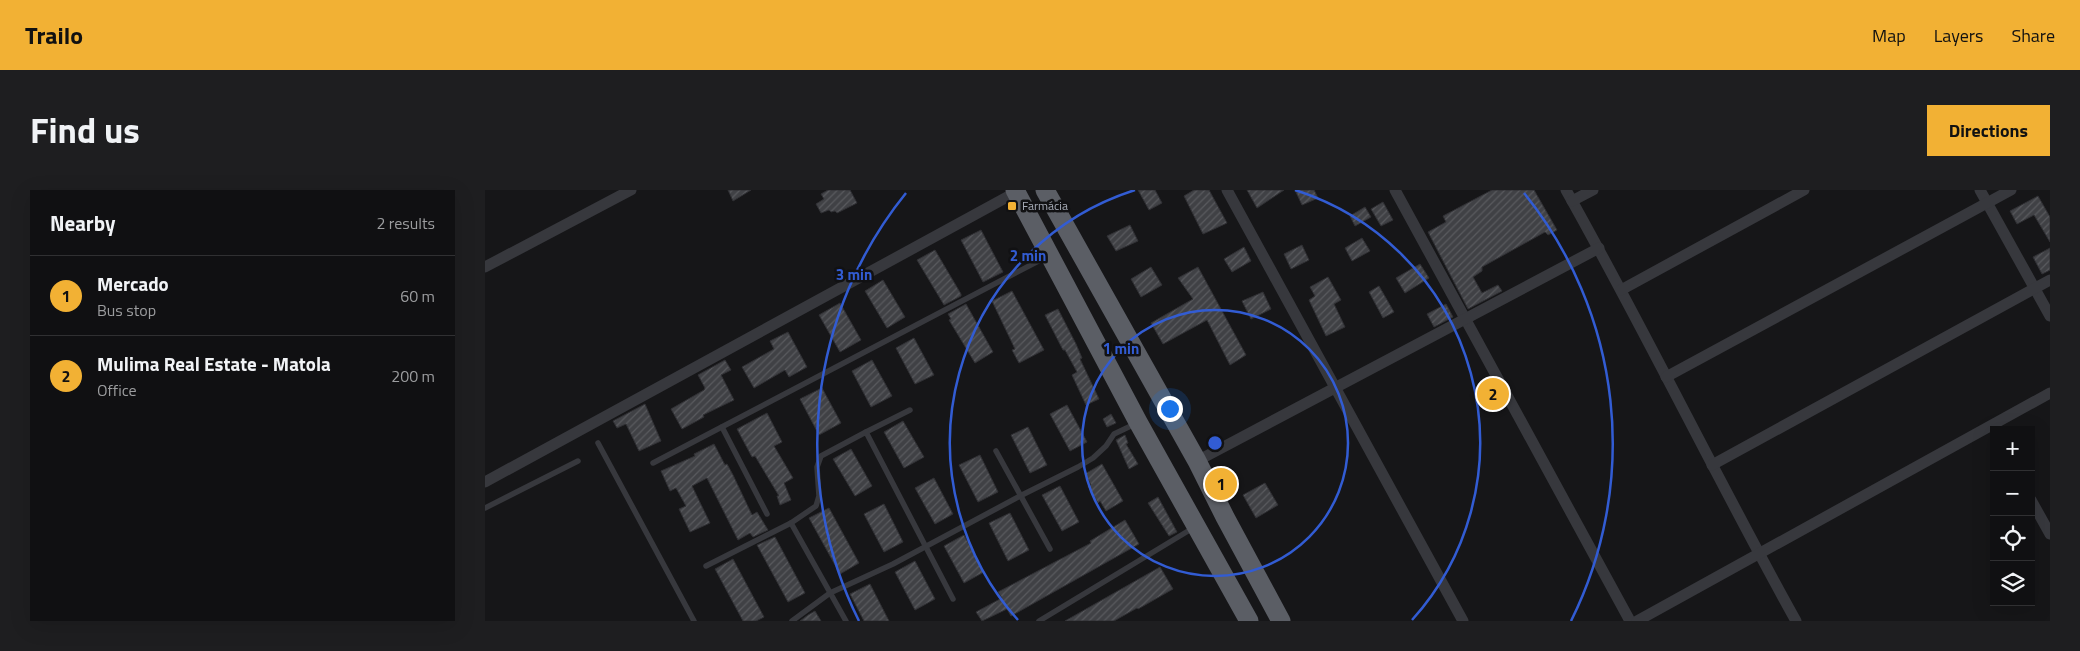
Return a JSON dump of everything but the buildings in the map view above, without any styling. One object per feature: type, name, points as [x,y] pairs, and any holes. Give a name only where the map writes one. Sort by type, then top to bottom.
[{"type":"highway","points":[[1045,190],[1197,461],[1281,621]]},
{"type":"highway","points":[[1017,191],[1138,422],[1249,621]]},
{"type":"street","points":[[485,267],[631,190]]},
{"type":"street","points":[[1227,190],[1463,621]]},
{"type":"street","points":[[1395,190],[1630,621]]},
{"type":"street","points":[[1566,190],[1599,248],[1712,466],[1796,621]]},
{"type":"street","points":[[1572,201],[1593,190]]},
{"type":"street","points":[[1621,290],[1804,190]]},
{"type":"street","points":[[1980,190],[2050,316]]},
{"type":"street","points":[[1665,377],[2011,190]]},
{"type":"street","points":[[485,482],[1017,191]]},
{"type":"street","points":[[1197,461],[1599,248]]},
{"type":"street","points":[[1712,466],[2050,280]]},
{"type":"street","points":[[2000,426],[2050,394]]},
{"type":"street","points":[[1637,621],[1758,553],[1990,432]]},
{"type":"street","points":[[2035,506],[2049,529]]},
{"type":"lane","points":[[653,464],[1050,255]]},
{"type":"lane","points":[[706,566],[791,523],[816,506],[819,496],[817,467],[821,456],[911,410]]},
{"type":"lane","points":[[792,621],[830,593],[926,547],[1093,458],[1106,446],[1114,434],[1138,422]]},
{"type":"lane","points":[[722,427],[767,514]]},
{"type":"lane","points":[[866,432],[953,599]]},
{"type":"lane","points":[[598,442],[695,621]]},
{"type":"lane","points":[[996,451],[1022,495],[1050,549]]},
{"type":"lane","points":[[485,508],[578,460]]},
{"type":"lane","points":[[791,523],[846,621]]},
{"type":"lane","points":[[1039,621],[1197,526]]},
{"type":"place","name":"Farmácia","points":[[1012,206]]},
{"type":"place","name":"Mulima Real Estate - Matola","points":[[1493,394]]},
{"type":"place","name":"Mercado","points":[[1221,484]]}]
